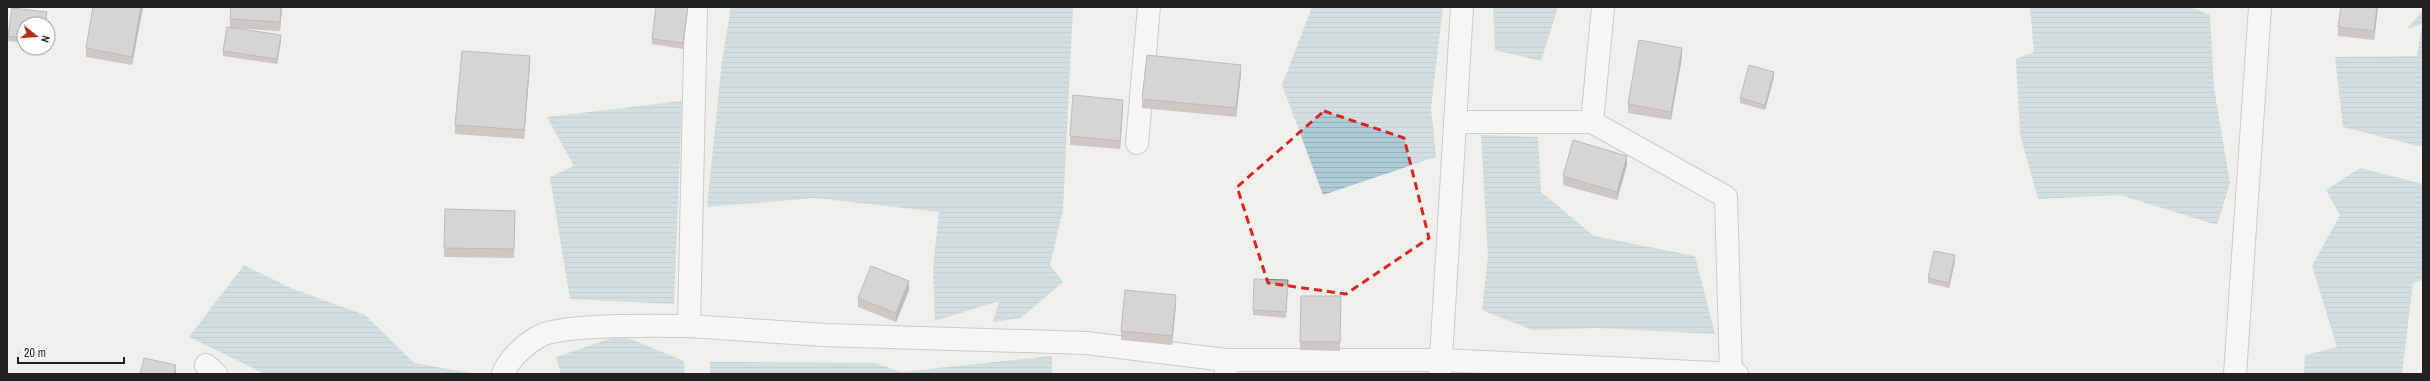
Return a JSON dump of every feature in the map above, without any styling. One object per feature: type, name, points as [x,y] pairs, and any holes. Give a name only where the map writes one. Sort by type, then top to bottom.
[{"type":"street","points":[[689,326],[696,7]]},
{"type":"street","points":[[1137,143],[1149,7]]},
{"type":"street","points":[[1440,367],[1462,7]]},
{"type":"street","points":[[1592,122],[1603,7]]},
{"type":"street","points":[[2235,374],[2260,7]]},
{"type":"street","points":[[1455,122],[1592,122],[1726,197],[1731,374]]},
{"type":"street","points":[[503,374],[507,364],[538,336],[573,329],[689,326],[824,335],[1086,343],[1226,367],[1440,367],[1737,374]]},
{"type":"highlighted area","points":[[1324,111],[1404,138],[1429,238],[1346,294],[1268,283],[1237,187]]},
{"type":"water","points":[[731,7],[1073,7],[1063,210],[1050,265],[1063,282],[1021,318],[993,322],[999,301],[935,321],[933,268],[939,212],[815,198],[707,207],[722,60]]},
{"type":"water","points":[[1312,7],[1443,7],[1431,108],[1436,157],[1323,195],[1282,85]]},
{"type":"water","points":[[1493,7],[1558,7],[1541,61],[1495,50]]},
{"type":"water","points":[[2030,7],[2190,7],[2210,15],[2214,88],[2230,183],[2217,225],[2120,195],[2038,199],[2020,134],[2016,59],[2034,52]]},
{"type":"water","points":[[2423,10],[2423,147],[2343,127],[2335,57],[2417,56],[2422,24],[2407,29]]},
{"type":"water","points":[[682,101],[674,304],[570,299],[550,177],[574,166],[547,117]]},
{"type":"water","points":[[1481,135],[1538,137],[1541,192],[1594,236],[1695,256],[1715,334],[1598,328],[1532,330],[1482,310],[1488,256]]},
{"type":"water","points":[[2360,168],[2423,184],[2423,280],[2413,283],[2402,374],[2304,374],[2305,355],[2337,347],[2312,266],[2340,215],[2326,190]]},
{"type":"water","points":[[244,265],[293,289],[365,315],[414,363],[477,374],[265,374],[189,337]]},
{"type":"water","points":[[621,335],[684,361],[685,374],[561,374],[556,357]]},
{"type":"water","points":[[1052,356],[1052,374],[710,374],[710,362],[875,363],[901,372]]},
{"type":"building","points":[[93,7],[141,7],[132,57],[86,48]]},
{"type":"building","points":[[231,7],[281,7],[280,22],[230,19]]},
{"type":"building","points":[[656,7],[688,7],[683,43],[652,39]]},
{"type":"building","points":[[2341,7],[2377,7],[2374,31],[2338,27]]},
{"type":"building","points":[[12,8],[47,12],[46,16],[16,16],[16,37],[8,36]]},
{"type":"building","points":[[227,27],[281,35],[277,59],[223,51]]},
{"type":"building","points":[[1639,40],[1682,48],[1671,112],[1628,104]]},
{"type":"building","points":[[462,51],[530,56],[524,130],[455,125]]},
{"type":"building","points":[[1147,55],[1241,65],[1236,108],[1142,99]]},
{"type":"building","points":[[1749,65],[1774,72],[1765,105],[1740,98]]},
{"type":"building","points":[[1073,95],[1123,100],[1120,141],[1070,136]]},
{"type":"building","points":[[1573,140],[1627,156],[1617,192],[1563,176]]},
{"type":"building","points":[[445,209],[515,211],[514,249],[444,248]]},
{"type":"building","points":[[1934,251],[1955,255],[1949,283],[1928,278]]},
{"type":"building","points":[[871,266],[909,281],[896,313],[858,298]]},
{"type":"building","points":[[1254,279],[1288,280],[1286,312],[1253,310]]},
{"type":"building","points":[[1125,290],[1176,295],[1172,336],[1121,331]]},
{"type":"building","points":[[1301,296],[1341,296],[1340,342],[1300,342]]},
{"type":"building","points":[[144,358],[176,365],[174,374],[140,374]]}]
